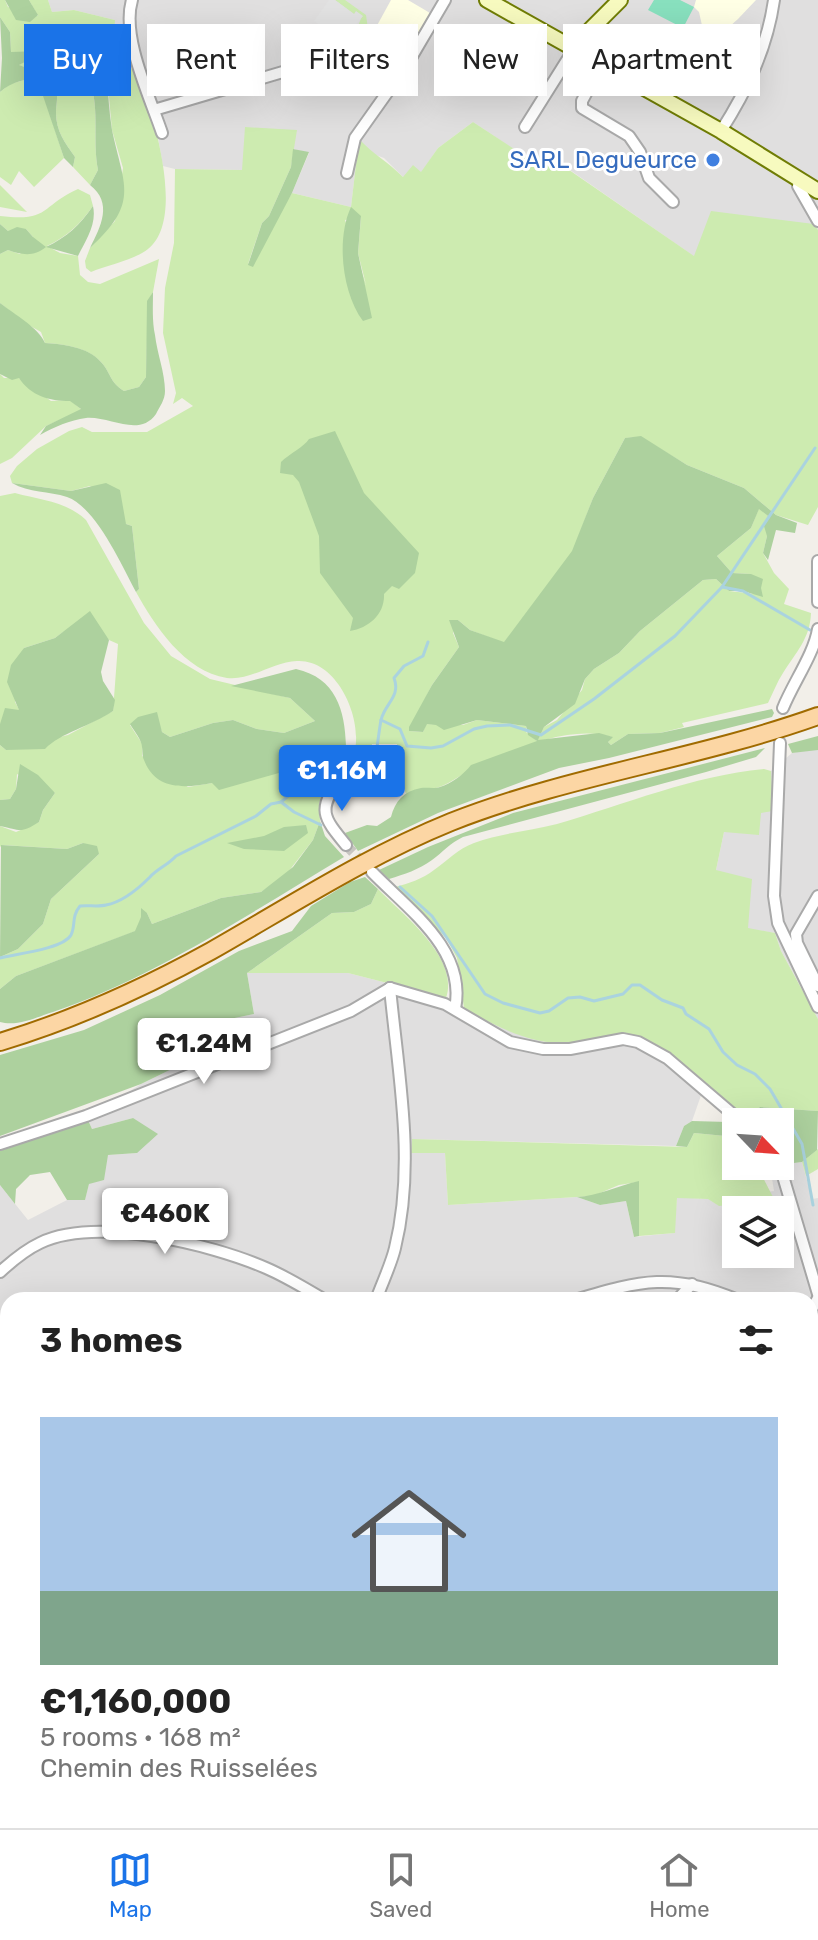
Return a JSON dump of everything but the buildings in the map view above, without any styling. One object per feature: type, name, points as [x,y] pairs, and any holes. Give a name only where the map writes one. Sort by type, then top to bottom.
[{"type":"main road","points":[[487,0],[563,43]]},
{"type":"main road","points":[[596,24],[620,0]]},
{"type":"main road","points":[[659,96],[818,191]]},
{"type":"main road","points":[[0,1042],[74,1016],[163,976],[361,866],[451,822],[555,789],[818,716]]},
{"type":"street","points":[[132,0],[129,19],[132,34],[162,133]]},
{"type":"street","points":[[418,46],[445,0]]},
{"type":"street","points":[[721,131],[754,74],[764,48],[774,0]]},
{"type":"street","points":[[525,127],[563,67]]},
{"type":"street","points":[[154,110],[281,72]]},
{"type":"street","points":[[347,173],[355,138],[385,96]]},
{"type":"street","points":[[585,96],[582,108],[629,136],[640,152],[649,178],[673,202]]},
{"type":"street","points":[[799,180],[798,186],[818,221]]},
{"type":"street","points":[[818,561],[818,602]]},
{"type":"street","points":[[783,708],[818,629]]},
{"type":"street","points":[[780,743],[774,896],[778,923],[817,995]]},
{"type":"street","points":[[340,779],[327,796],[324,814],[326,821],[346,845]]},
{"type":"street","points":[[372,872],[444,946],[454,969],[457,988],[455,1009]]},
{"type":"street","points":[[817,995],[796,934],[818,896]]},
{"type":"street","points":[[379,1292],[395,1248],[405,1178],[401,1081],[390,988]]},
{"type":"street","points":[[0,1144],[86,1116],[351,1011],[390,988],[455,1009],[510,1042],[543,1049],[570,1049],[623,1039],[638,1042],[667,1058],[726,1108]]},
{"type":"street","points":[[784,1180],[817,1292]]},
{"type":"street","points":[[0,1272],[40,1243],[61,1236],[147,1234],[264,1266],[311,1292]]},
{"type":"street","points":[[602,1292],[671,1280],[705,1286],[719,1292]]},
{"type":"street","points":[[684,1292],[692,1284]]},
{"type":"shaded area","points":[[48,0],[818,0],[818,230],[814,224],[695,257],[544,152],[534,163],[473,122],[438,148],[421,173],[403,177],[359,140],[351,207],[292,193],[309,153],[293,149],[296,130],[242,170],[163,166],[156,126],[137,67],[131,69],[131,24],[108,24],[115,20],[74,10],[52,12]]},
{"type":"shaded area","points":[[329,0],[335,0],[354,14],[356,11],[363,16],[357,24],[318,24],[314,21]]},
{"type":"shaded area","points":[[391,0],[408,0],[430,13],[418,34],[418,24],[378,24]]},
{"type":"shaded area","points":[[696,0],[756,0],[732,24],[702,24],[699,12],[694,7]]},
{"type":"shaded area","points":[[818,750],[818,1019],[781,951],[775,933],[748,929],[716,870],[724,832],[761,812],[772,810],[771,771],[792,753]]},
{"type":"shaded area","points":[[247,973],[348,973],[446,998],[484,1019],[577,1043],[625,1034],[644,1038],[705,1084],[692,1121],[684,1126],[676,1146],[412,1139],[411,1153],[445,1153],[448,1205],[577,1197],[600,1205],[626,1201],[634,1237],[674,1233],[677,1197],[722,1197],[722,1268],[794,1268],[794,1196],[733,1196],[774,1191],[772,1180],[794,1180],[794,1163],[802,1162],[812,1199],[818,1198],[818,1292],[0,1292],[0,1185],[28,1220],[67,1200],[85,1199],[89,1184],[108,1155],[137,1153],[133,1118],[92,1129],[87,1118],[141,1084],[184,1063],[174,1045],[220,1021],[254,1014]]},
{"type":"green space","points":[[0,0],[5,0],[8,7],[38,16],[29,0],[48,0],[52,12],[74,10],[115,20],[115,24],[24,24],[24,52],[11,53],[10,32],[0,17]]},
{"type":"green space","points":[[5,0],[29,0],[38,15],[30,22],[16,20]]},
{"type":"green space","points":[[335,0],[345,0],[366,15],[367,24],[359,24],[362,16]]},
{"type":"green space","points":[[654,0],[680,0],[694,7],[685,24],[675,24],[648,10]]},
{"type":"green space","points":[[0,17],[10,32],[11,52],[24,52],[24,62],[19,65],[24,67],[24,80],[0,92]]},
{"type":"green space","points":[[137,67],[157,134],[166,188],[165,213],[160,234],[148,249],[91,272],[86,268],[85,261],[90,248],[115,221],[123,168],[112,130],[109,96],[131,96],[131,69]]},
{"type":"green space","points":[[24,80],[24,96],[44,96],[64,158],[34,187],[19,171],[11,185],[0,177],[0,92],[10,84]]},
{"type":"green space","points":[[43,96],[57,96],[58,126],[75,157],[73,167],[64,158]]},
{"type":"green space","points":[[57,96],[94,96],[98,170],[90,185],[73,167],[75,157],[59,131]]},
{"type":"green space","points":[[94,96],[109,96],[124,193],[116,218],[90,248],[103,215],[101,199],[90,185],[98,170]]},
{"type":"green space","points":[[473,122],[534,162],[543,152],[694,256],[711,211],[814,224],[818,230],[818,507],[808,525],[776,515],[744,488],[687,465],[641,437],[625,438],[593,498],[573,551],[504,643],[470,630],[458,620],[453,633],[459,647],[432,685],[409,731],[423,732],[426,724],[463,725],[477,720],[526,726],[526,732],[537,741],[544,727],[557,720],[582,690],[585,679],[594,669],[619,653],[640,631],[703,580],[716,579],[729,591],[755,594],[751,574],[732,573],[717,556],[751,528],[759,508],[768,516],[763,553],[774,573],[789,589],[784,604],[811,613],[805,638],[768,703],[682,723],[684,727],[660,733],[628,734],[611,745],[608,742],[612,737],[594,734],[576,734],[536,742],[498,757],[442,786],[406,794],[399,772],[397,744],[372,744],[368,767],[345,776],[354,754],[356,728],[341,688],[322,668],[297,661],[227,678],[197,666],[172,645],[136,592],[139,589],[132,526],[126,524],[90,486],[71,491],[12,483],[10,476],[37,449],[69,431],[82,427],[92,432],[147,432],[193,406],[182,398],[173,404],[176,393],[163,333],[165,288],[174,243],[175,169],[242,170],[245,127],[297,130],[291,167],[269,216],[262,223],[248,264],[292,193],[351,207],[359,139],[403,177],[413,165],[421,172],[438,148]],"holes":[[[361,217],[358,253],[366,285],[345,220]]]},
{"type":"green space","points":[[293,149],[309,152],[292,193],[253,267],[248,265],[262,223],[269,216],[291,167]]},
{"type":"green space","points":[[0,185],[27,212],[0,207]]},
{"type":"green space","points":[[78,189],[90,195],[93,206],[73,229],[47,246],[60,253],[78,256],[80,275],[88,282],[100,284],[159,259],[153,292],[148,301],[146,377],[139,387],[124,391],[115,384],[95,356],[74,347],[45,343],[41,332],[0,303],[0,254],[8,250],[20,254],[33,237],[26,229],[8,231],[0,224],[0,216],[36,215]]},
{"type":"green space","points":[[93,206],[92,226],[78,256],[46,247],[72,230]]},
{"type":"green space","points":[[351,207],[361,216],[358,253],[372,318],[363,321],[350,296],[344,266],[344,234]]},
{"type":"green space","points":[[0,224],[8,231],[17,227],[26,229],[46,247],[32,254],[8,250],[0,254]]},
{"type":"green space","points":[[153,292],[154,330],[165,391],[156,414],[149,421],[133,425],[95,418],[80,419],[40,435],[46,426],[81,409],[70,401],[41,396],[19,378],[12,380],[0,374],[0,303],[32,327],[45,343],[74,347],[95,356],[115,384],[124,391],[139,387],[146,377],[147,301]]},
{"type":"green space","points":[[0,374],[4,378],[19,378],[51,401],[70,400],[82,410],[46,426],[12,458],[0,464]]},
{"type":"green space","points":[[335,431],[364,493],[419,553],[415,573],[399,589],[392,586],[384,594],[379,614],[363,627],[350,631],[353,618],[320,573],[319,536],[299,482],[293,475],[280,473],[281,462],[309,439]]},
{"type":"green space","points":[[641,436],[687,465],[744,488],[776,515],[797,523],[795,533],[776,530],[768,560],[763,553],[767,536],[764,526],[768,516],[759,509],[751,528],[717,556],[732,573],[751,574],[763,579],[763,597],[743,591],[729,591],[716,579],[703,580],[640,631],[619,653],[594,669],[585,679],[575,704],[544,727],[538,740],[599,733],[613,737],[608,742],[611,745],[628,734],[660,733],[772,709],[772,717],[559,768],[438,813],[358,851],[345,833],[367,825],[377,826],[391,817],[405,794],[415,789],[444,786],[471,765],[537,741],[528,735],[526,726],[477,720],[444,730],[427,724],[423,732],[409,731],[409,727],[432,685],[459,647],[449,620],[458,620],[470,630],[504,642],[572,551],[593,498],[625,438]]},
{"type":"green space","points":[[12,483],[71,491],[106,483],[120,490],[126,524],[132,526],[139,589],[136,592],[107,538],[78,503],[67,497],[25,489]]},
{"type":"green space","points":[[15,493],[61,505],[86,520],[144,623],[171,656],[210,679],[290,698],[315,721],[284,733],[257,729],[233,720],[170,737],[162,732],[156,717],[130,725],[143,745],[142,756],[188,787],[212,783],[331,746],[346,746],[333,771],[325,771],[318,780],[323,788],[319,805],[320,821],[313,840],[285,876],[261,892],[221,898],[152,924],[147,913],[142,916],[136,931],[16,976],[0,989],[0,957],[18,949],[43,924],[51,899],[99,854],[83,843],[67,849],[0,847],[0,826],[16,832],[39,822],[55,793],[17,774],[16,789],[10,799],[0,800],[0,745],[6,750],[68,735],[113,711],[118,644],[109,640],[99,628],[63,632],[55,638],[24,648],[15,702],[20,711],[0,724],[0,496]]},
{"type":"green space","points":[[90,611],[109,640],[101,672],[115,700],[113,711],[59,738],[45,749],[6,750],[0,745],[0,724],[5,708],[19,710],[7,682],[11,665],[24,648],[55,638]]},
{"type":"green space","points":[[296,669],[321,680],[336,697],[346,746],[331,746],[286,771],[219,790],[212,783],[172,785],[149,770],[143,758],[141,741],[130,724],[138,717],[157,712],[162,732],[170,737],[233,720],[257,729],[284,733],[315,721],[290,698],[231,686]]},
{"type":"green space","points":[[818,736],[818,750],[792,753],[788,744]]},
{"type":"green space","points":[[765,748],[756,757],[706,772],[463,837],[427,863],[389,879],[379,870],[513,813]]},
{"type":"green space","points":[[20,764],[38,775],[55,793],[39,822],[20,830],[0,826],[0,800],[10,799],[16,789]]},
{"type":"green space","points":[[764,769],[771,771],[773,811],[761,813],[759,835],[724,832],[716,870],[752,879],[748,928],[775,933],[781,951],[818,1019],[818,1111],[735,1108],[680,1061],[642,1038],[619,1035],[580,1042],[549,1042],[519,1035],[491,1023],[464,1008],[457,958],[446,938],[395,887],[425,876],[474,843],[557,824],[685,784]]},
{"type":"green space","points":[[320,821],[325,836],[344,857],[202,942],[129,980],[34,1019],[0,1022],[0,989],[16,976],[135,931],[141,908],[152,924],[221,898],[261,892],[293,867],[313,840]]},
{"type":"green space","points":[[306,825],[308,833],[284,851],[244,849],[227,843],[264,836],[284,827]]},
{"type":"green space","points":[[83,843],[97,846],[99,854],[51,899],[43,924],[18,949],[0,957],[1,845],[67,849]]},
{"type":"green space","points":[[365,877],[378,889],[371,904],[354,912],[332,913],[247,973],[254,1014],[220,1021],[214,1043],[201,1030],[175,1045],[184,1063],[141,1084],[0,1136],[0,1055],[84,1030],[160,995],[239,951],[292,931],[311,906],[350,882]]},
{"type":"green space","points":[[378,889],[427,938],[437,953],[448,983],[446,998],[348,973],[247,973],[332,913],[354,912],[371,904]]},
{"type":"green space","points":[[794,1109],[818,1111],[817,1150],[802,1162],[794,1163]]},
{"type":"green space","points":[[87,1118],[92,1129],[133,1118],[158,1134],[137,1153],[108,1155],[104,1180],[89,1184],[85,1200],[67,1200],[50,1172],[30,1175],[16,1189],[15,1204],[0,1185],[0,1151]]},
{"type":"green space","points":[[692,1121],[722,1122],[722,1136],[694,1133],[687,1147],[676,1146],[684,1126]]},
{"type":"green space","points":[[694,1133],[722,1136],[722,1180],[764,1180],[772,1196],[722,1196],[722,1206],[719,1206],[708,1199],[677,1198],[675,1233],[639,1236],[638,1182],[619,1185],[593,1196],[448,1205],[445,1153],[411,1153],[412,1139],[687,1147]]},
{"type":"green space","points":[[818,1149],[818,1169],[806,1176],[802,1162]]},
{"type":"green space","points":[[639,1181],[639,1236],[634,1237],[626,1201],[600,1205],[577,1197],[592,1195]]},
{"type":"waterway","points":[[381,720],[400,729],[407,746],[443,746],[474,729],[487,726],[510,725],[541,735],[594,699],[675,636],[722,587],[815,448]]},
{"type":"waterway","points":[[722,587],[743,591],[810,630]]},
{"type":"waterway","points":[[376,753],[381,720],[394,695],[394,678],[404,666],[423,656],[428,642]]},
{"type":"waterway","points":[[346,776],[376,768],[376,764]]},
{"type":"waterway","points":[[0,958],[59,944],[71,935],[80,906],[103,906],[118,901],[176,856],[256,816],[271,804],[281,802],[319,771],[328,767],[337,772]]},
{"type":"waterway","points":[[281,802],[321,825]]},
{"type":"waterway","points":[[400,887],[432,916],[485,994],[503,1003],[540,1013],[549,1011],[568,998],[594,1001],[623,994],[632,985],[640,985],[662,1000],[683,1008],[686,1014],[709,1029],[723,1052],[737,1065],[755,1074],[770,1089],[802,1144],[813,1205]]},
{"type":"tunnel","points":[[346,845],[365,865]]},
{"type":"place","name":"SARL Degueurce","points":[[713,160]]}]
